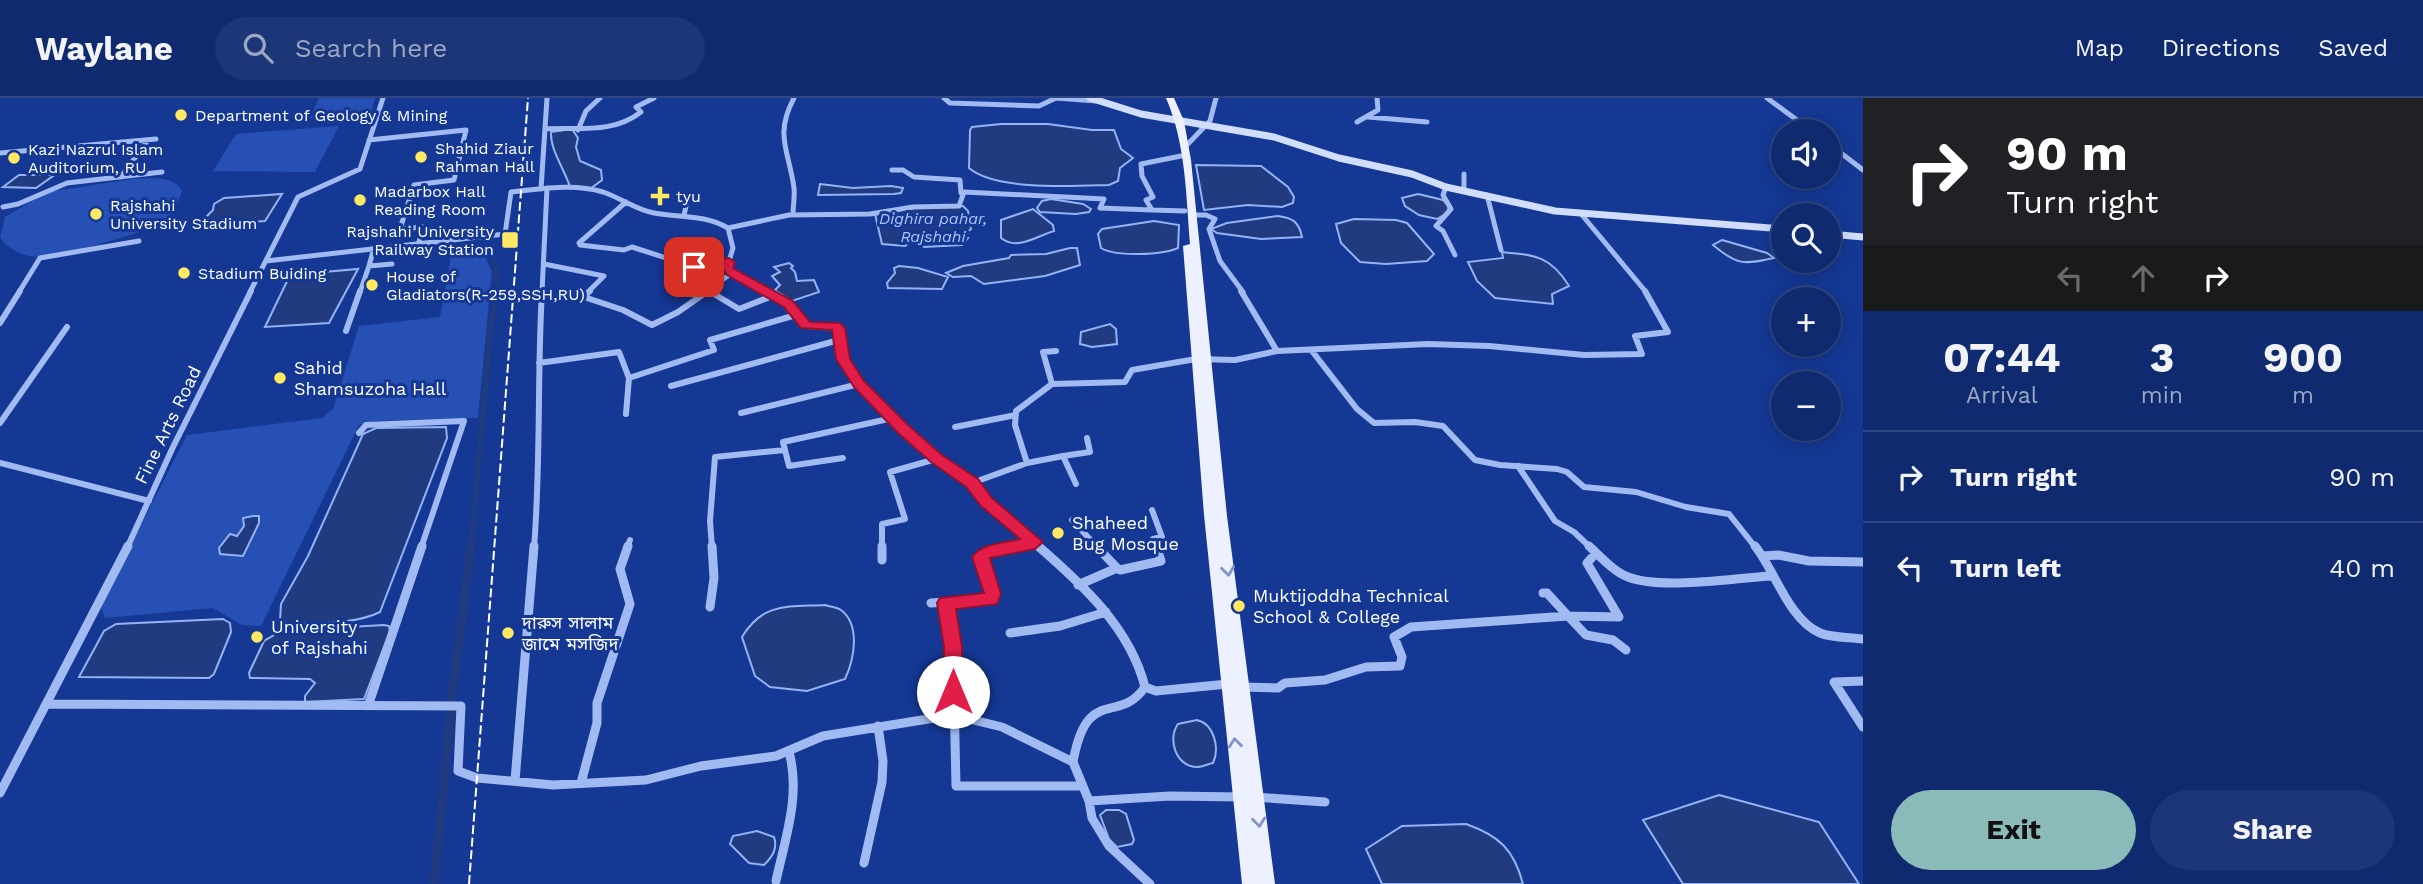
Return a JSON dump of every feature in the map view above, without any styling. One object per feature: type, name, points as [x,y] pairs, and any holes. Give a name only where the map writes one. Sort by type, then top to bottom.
[{"type":"main road","points":[[1164,98],[1176,120]]},
{"type":"main road","points":[[1170,98],[1184,152],[1228,684],[1251,884]]},
{"type":"main road","points":[[1094,99],[1141,114],[1275,137],[1339,158],[1412,174],[1446,187],[1582,215],[1771,228]]},
{"type":"main road","points":[[1841,235],[1863,237]]},
{"type":"main road","points":[[1201,359],[1266,884]]},
{"type":"street","name":"Fine Arts Road","points":[[0,793],[149,501],[298,197],[360,169],[383,98]]},
{"type":"street","points":[[515,781],[540,475],[539,363],[547,98]]},
{"type":"street","points":[[578,130],[586,111],[600,98]]},
{"type":"street","points":[[545,129],[562,127],[596,130],[623,123],[640,112],[636,107],[654,98]]},
{"type":"street","points":[[793,98],[784,116],[783,128],[787,164],[794,188],[793,215]]},
{"type":"street","points":[[944,98],[950,103],[1039,106],[1056,98],[1094,99]]},
{"type":"street","points":[[1152,210],[1146,200],[1153,197],[1142,176],[1141,164],[1184,152],[1210,121],[1216,98]]},
{"type":"street","points":[[1357,122],[1378,110],[1377,98]]},
{"type":"street","points":[[1767,98],[1796,119]]},
{"type":"street","points":[[1368,117],[1427,122]]},
{"type":"street","points":[[369,140],[466,130],[454,180],[414,185],[400,229],[423,227],[419,242]]},
{"type":"street","points":[[0,153],[156,139]]},
{"type":"street","points":[[121,177],[148,140]]},
{"type":"street","points":[[1841,153],[1863,170]]},
{"type":"street","points":[[266,261],[505,234],[511,192],[544,188],[570,187],[600,191],[650,212],[716,221],[728,228],[793,215],[870,214],[913,207],[960,206],[960,180],[914,177],[903,170],[892,170]]},
{"type":"street","points":[[1,209],[67,183],[162,172]]},
{"type":"street","points":[[1464,174],[1464,191]]},
{"type":"street","points":[[1446,187],[1443,195],[1451,209],[1436,226],[1443,231],[1455,255]]},
{"type":"street","points":[[961,193],[1104,199],[1100,208],[1152,210],[1224,218]]},
{"type":"street","points":[[684,215],[689,194]]},
{"type":"street","points":[[1487,195],[1501,250]]},
{"type":"street","points":[[626,202],[579,243],[580,245],[624,250],[632,247],[694,267],[729,262]]},
{"type":"street","points":[[1052,384],[1125,382],[1132,370],[1144,366],[1201,359],[1235,360],[1277,351],[1428,344],[1489,346],[1572,354],[1642,354],[1635,336],[1647,333],[1665,334],[1665,326],[1640,282],[1582,215]]},
{"type":"street","points":[[1215,219],[1209,229],[1220,261],[1240,288],[1277,351]]},
{"type":"street","points":[[728,228],[733,248],[727,268],[788,304],[806,326],[838,328],[843,359],[859,384],[936,459],[972,483],[987,502],[1035,542],[1106,612],[1128,639],[1139,663],[1145,687]]},
{"type":"street","points":[[0,323],[40,258],[139,241]]},
{"type":"street","points":[[346,331],[374,248]]},
{"type":"street","points":[[369,266],[392,264]]},
{"type":"street","points":[[544,264],[604,276],[584,298],[623,310],[652,325],[678,312],[732,273]]},
{"type":"street","points":[[708,290],[739,309],[775,295]]},
{"type":"street","points":[[629,377],[713,350],[710,340],[796,315]]},
{"type":"street","points":[[0,423],[67,327]]},
{"type":"street","points":[[671,386],[839,340]]},
{"type":"street","points":[[1027,463],[1016,433],[1016,415],[1019,407],[1044,396],[1052,384],[1043,352],[1056,351]]},
{"type":"street","points":[[1312,351],[1357,410],[1374,423],[1415,422],[1443,426],[1475,460],[1567,472],[1584,487],[1636,492],[1686,507],[1729,514],[1763,556],[1771,576],[1811,628],[1822,634],[1863,639]]},
{"type":"street","points":[[539,363],[620,352],[629,377],[626,414]]},
{"type":"street","points":[[741,413],[859,384]]},
{"type":"street","points":[[955,427],[1016,415]]},
{"type":"street","points":[[843,458],[789,466],[783,442],[893,418]]},
{"type":"street","points":[[359,433],[366,425],[464,421],[368,706]]},
{"type":"street","points":[[972,483],[1027,463],[1090,452],[1087,438]]},
{"type":"street","points":[[710,607],[714,578],[710,522],[715,457],[785,450]]},
{"type":"street","points":[[1063,456],[1076,484]]},
{"type":"street","points":[[882,560],[882,524],[905,519],[890,472],[936,459]]},
{"type":"street","points":[[0,463],[149,501]]},
{"type":"street","points":[[1518,466],[1555,521],[1567,524],[1596,553],[1628,577],[1641,580],[1771,576]]},
{"type":"street","points":[[1072,520],[1120,570],[1161,561],[1153,538],[1162,537],[1152,510]]},
{"type":"street","points":[[581,783],[597,723],[597,703],[629,604],[620,569],[630,540]]},
{"type":"street","points":[[931,603],[991,600],[993,594],[981,557],[985,553],[1035,542]]},
{"type":"street","points":[[1242,687],[1278,688],[1285,682],[1325,680],[1366,667],[1399,666],[1402,657],[1394,637],[1411,627],[1568,616],[1619,617],[1587,563],[1596,553]]},
{"type":"street","points":[[1763,556],[1778,555],[1809,561],[1863,562]]},
{"type":"street","points":[[1078,584],[1117,568]]},
{"type":"street","points":[[1543,593],[1547,593],[1586,635],[1613,640],[1626,650]]},
{"type":"street","points":[[946,603],[953,647],[956,786],[1081,786]]},
{"type":"street","points":[[1010,633],[1059,626],[1106,612]]},
{"type":"street","points":[[1863,681],[1834,682],[1863,727]]},
{"type":"street","points":[[1145,687],[1156,691],[1228,684]]},
{"type":"street","points":[[1145,687],[1134,700],[1092,715],[1078,737],[1073,762],[1089,801],[1092,818],[1109,846],[1150,884]]},
{"type":"street","points":[[46,704],[461,706],[458,771],[477,778],[553,785],[646,780],[701,766],[789,752],[823,736],[953,715],[1002,727],[1073,762]]},
{"type":"street","points":[[864,863],[882,782],[883,761],[878,726]]},
{"type":"street","points":[[776,881],[789,817],[794,765],[789,752]]},
{"type":"street","points":[[1089,801],[1170,796],[1256,797],[1325,802]]},
{"type":"shaded area","points":[[319,98],[375,98],[371,113],[310,118]]},
{"type":"shaded area","points":[[339,126],[315,172],[213,171],[236,134]]},
{"type":"shaded area","name":"Rajshahi University Stadium","points":[[133,179],[167,180],[182,191],[175,208],[162,222],[121,238],[37,257],[21,254],[0,238],[5,217],[47,192]]},
{"type":"shaded area","points":[[452,251],[485,257],[492,271],[478,418],[376,421],[359,425],[261,626],[242,625],[213,608],[105,618],[100,605],[187,435],[322,418],[333,409],[359,326],[440,317]]},
{"type":"water","points":[[1048,124],[1114,130],[1121,149],[1133,158],[1120,168],[1118,181],[1109,185],[1036,186],[997,180],[969,168],[970,130],[972,127]]},
{"type":"water","points":[[572,129],[578,138],[576,147],[580,161],[601,170],[602,180],[590,189],[570,187],[553,146],[551,132]]},
{"type":"water","points":[[1196,165],[1261,166],[1288,187],[1294,197],[1293,203],[1282,207],[1248,205],[1204,210]]},
{"type":"water","points":[[19,175],[53,176],[36,188],[3,187]]},
{"type":"water","points":[[820,184],[853,188],[903,188],[901,193],[894,194],[818,195]]},
{"type":"water","points":[[282,194],[265,221],[197,226],[213,210],[214,204],[224,198]]},
{"type":"water","points":[[1418,194],[1443,200],[1449,206],[1447,213],[1437,219],[1419,215],[1405,206],[1402,198]]},
{"type":"water","points":[[1051,199],[1083,204],[1091,209],[1089,212],[1076,214],[1040,212],[1037,208],[1042,201]]},
{"type":"water","name":"Dighira pahar, Rajshahi","points":[[963,206],[968,211],[971,229],[964,234],[964,237],[968,238],[962,245],[924,247],[913,241],[905,246],[882,244],[875,214],[915,208]]},
{"type":"water","points":[[1033,209],[1053,225],[1054,231],[1020,243],[1007,242],[1001,238],[1001,220]]},
{"type":"water","points":[[1278,216],[1294,222],[1302,237],[1261,239],[1217,233],[1211,229],[1227,223]]},
{"type":"water","points":[[1354,219],[1396,220],[1407,223],[1434,254],[1427,261],[1386,264],[1360,262],[1341,243],[1336,224]]},
{"type":"water","points":[[1154,221],[1179,225],[1178,248],[1139,254],[1117,253],[1101,248],[1098,234],[1102,229]]},
{"type":"water","points":[[1722,240],[1767,253],[1771,259],[1741,262],[1713,245]]},
{"type":"water","points":[[1077,248],[1080,265],[1045,276],[984,284],[971,276],[953,277],[946,273],[963,266],[1009,258],[1011,255],[1046,254]]},
{"type":"water","points":[[1502,252],[1533,256],[1549,263],[1569,286],[1552,294],[1553,304],[1495,298],[1477,281],[1468,262],[1503,258]]},
{"type":"water","points":[[789,263],[793,266],[791,268],[797,281],[814,280],[819,292],[792,301],[776,291],[780,285],[772,276],[780,272],[774,267]]},
{"type":"water","points":[[894,268],[918,268],[948,277],[942,289],[888,288],[887,283],[895,273]]},
{"type":"water","points":[[358,269],[329,323],[265,327],[290,275]]},
{"type":"water","points":[[1110,324],[1116,329],[1117,344],[1092,347],[1080,344],[1081,332]]},
{"type":"water","points":[[446,427],[447,438],[380,612],[359,619],[335,622],[289,624],[280,621],[281,604],[308,556],[363,434],[376,428]]},
{"type":"water","points":[[259,516],[259,523],[243,556],[220,554],[219,548],[230,534],[237,536],[244,526],[243,518]]},
{"type":"water","points":[[825,605],[841,610],[851,624],[853,653],[845,679],[807,691],[770,687],[755,676],[742,637],[750,626],[768,612],[778,609]]},
{"type":"water","points":[[223,619],[230,623],[231,632],[214,674],[209,678],[79,677],[104,631],[116,624]]},
{"type":"water","points":[[389,626],[390,631],[364,699],[305,702],[305,696],[315,683],[310,679],[250,678],[249,673],[264,641],[281,631]]},
{"type":"water","points":[[1197,720],[1208,726],[1214,737],[1216,751],[1213,763],[1197,767],[1190,766],[1179,757],[1173,737],[1178,724]]},
{"type":"water","points":[[1719,795],[1819,822],[1859,884],[1683,884],[1643,820]]},
{"type":"water","points":[[1106,810],[1119,810],[1126,814],[1134,840],[1132,844],[1117,847],[1109,839],[1100,815]]},
{"type":"water","points":[[1466,824],[1497,839],[1504,846],[1515,862],[1523,884],[1382,884],[1366,849],[1402,826]]},
{"type":"water","points":[[757,831],[774,837],[775,841],[774,852],[764,865],[749,863],[730,844],[733,836]]},
{"type":"waterway","points":[[446,239],[495,259],[498,291]]},
{"type":"waterway","points":[[471,548],[491,320],[498,291]]},
{"type":"waterway","points":[[434,884],[452,696],[471,546]]},
{"type":"railway","points":[[469,884],[528,98]]},
{"type":"place","name":"Department of Geology & Mining","points":[[181,115]]},
{"type":"place","name":"Shahid Ziaur Rahman Hall","points":[[421,157]]},
{"type":"place","name":"Kazi Nazrul Islam Auditorium, RU","points":[[14,158]]},
{"type":"place","name":"tyu","points":[[660,196]]},
{"type":"place","name":"Madarbox Hall Reading Room","points":[[360,200]]},
{"type":"place","name":"Rajshahi University Stadium","points":[[96,214]]},
{"type":"place","name":"Rajshahi University Railway Station","points":[[510,240]]},
{"type":"place","name":"Stadium Buiding","points":[[184,273]]},
{"type":"place","name":"House of Gladiators(R-259,SSH,RU)","points":[[372,285]]},
{"type":"place","name":"Sahid Shamsuzoha Hall","points":[[280,378]]},
{"type":"place","name":"Shaheed Bug Mosque","points":[[1058,533]]},
{"type":"place","name":"Muktijoddha Technical School & College","points":[[1239,606]]},
{"type":"place","name":"দারুস সালাম জামে মসজিদ","points":[[508,633]]},
{"type":"place","name":"University of Rajshahi","points":[[257,637]]},
{"type":"route","points":[[694,267],[729,262],[727,268],[732,273],[788,304],[806,326],[829,325],[838,328],[839,348],[843,359],[859,384],[936,459],[972,483],[987,502],[1035,542],[985,553],[981,557],[993,594],[991,600],[946,603],[953,647],[953,692]]}]
